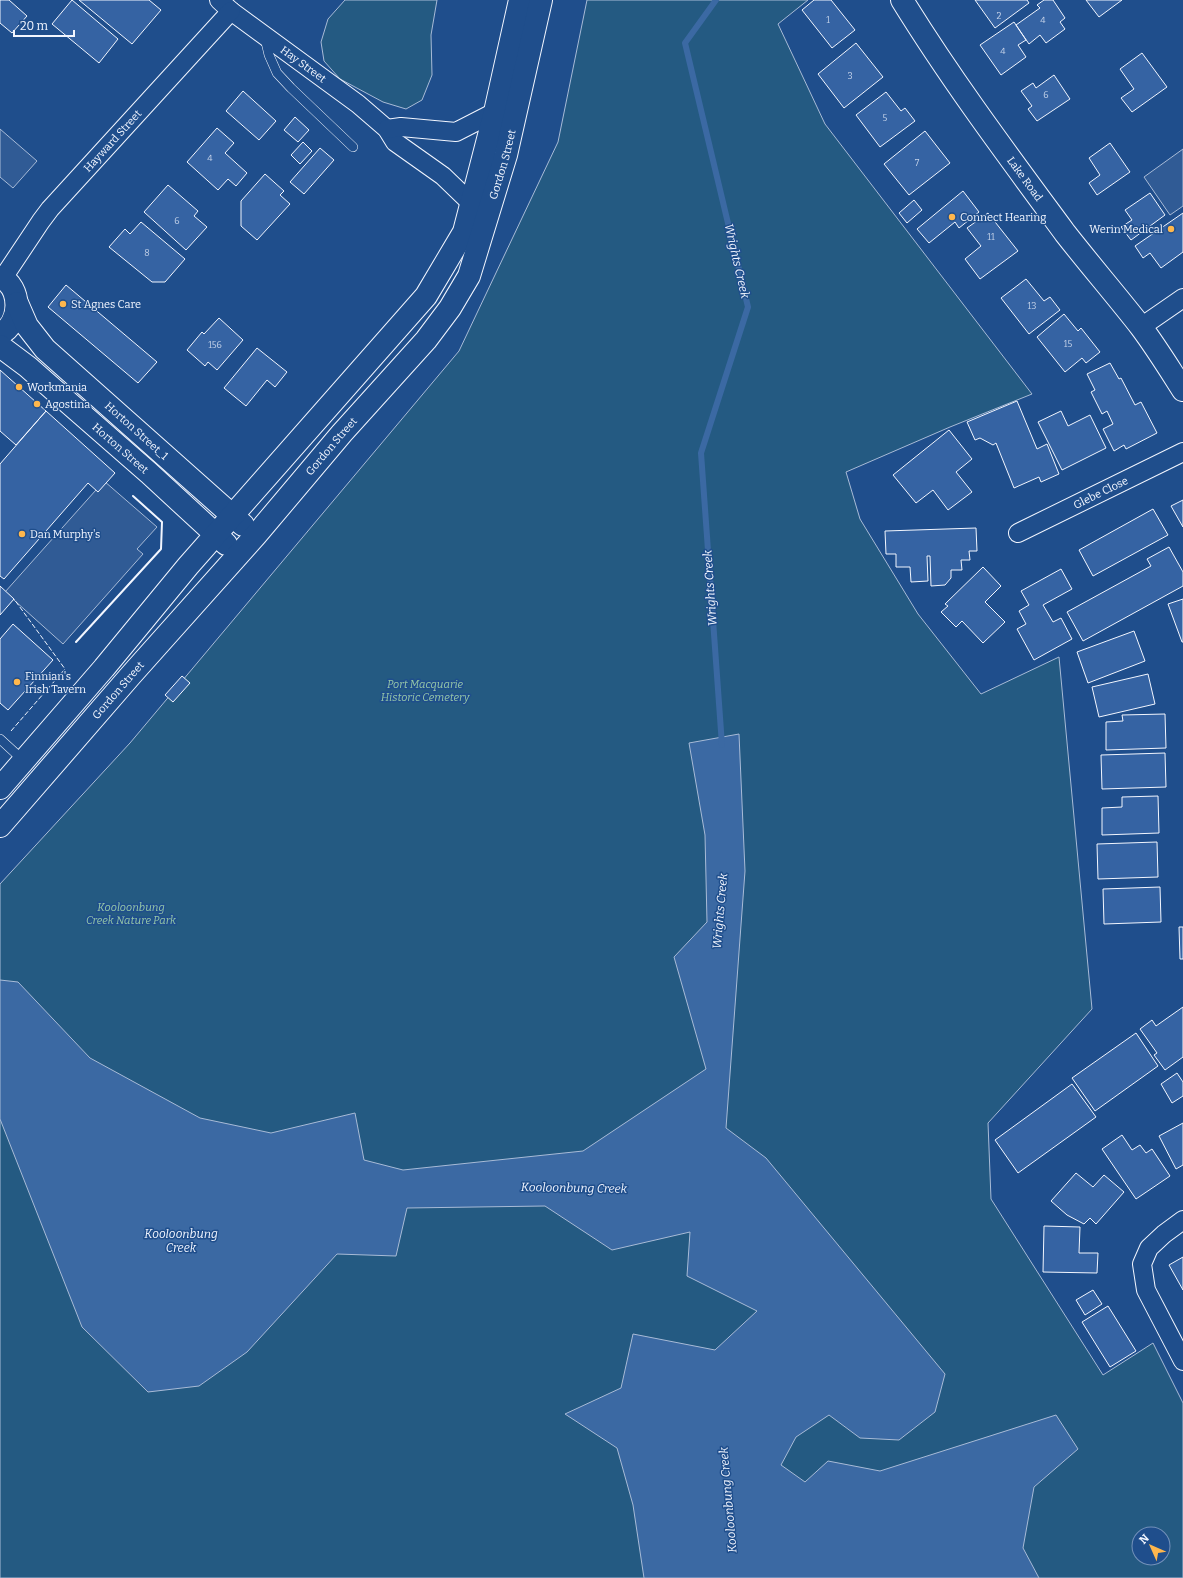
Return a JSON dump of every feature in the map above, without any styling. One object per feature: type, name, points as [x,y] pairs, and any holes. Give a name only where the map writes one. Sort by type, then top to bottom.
[{"type":"main road","name":"Gordon Street","points":[[0,788],[104,668],[184,570],[426,296],[464,232],[495,112],[520,0]]},
{"type":"main road","name":"Gordon Street","points":[[0,826],[131,675],[256,535],[342,433],[426,340],[450,308],[469,276],[506,155],[541,0]]},
{"type":"main road","name":"Lake Road","points":[[902,0],[931,46],[990,130],[1066,234],[1156,347],[1183,390]]},
{"type":"main road","name":"Horton Street_1","points":[[1,277],[11,286],[27,326],[45,349],[233,516]]},
{"type":"main road","points":[[0,334],[10,325],[16,314],[17,303]]},
{"type":"main road","name":"Horton Street","points":[[0,346],[28,367],[80,412],[238,554]]},
{"type":"main road","points":[[233,516],[256,535]]},
{"type":"street","name":"Hay Street","points":[[225,6],[358,104],[388,129],[395,142],[443,176],[471,202]]},
{"type":"street","name":"Hayward Street","points":[[1,277],[50,209],[225,6]]},
{"type":"street","points":[[388,129],[401,128],[456,132],[495,112]]},
{"type":"street","points":[[1141,327],[1183,298]]},
{"type":"street","name":"Glebe Close","points":[[1018,533],[1183,452]]},
{"type":"street","points":[[1183,1220],[1164,1234],[1149,1248],[1142,1264],[1146,1290],[1183,1360]]},
{"type":"lane","points":[[264,35],[269,55],[277,73],[353,147]]},
{"type":"lane","points":[[0,739],[24,761]]},
{"type":"green space","points":[[345,0],[437,0],[431,35],[432,75],[422,100],[406,109],[383,102],[340,79],[324,61],[321,42],[328,19]]},
{"type":"green space","points":[[587,0],[808,0],[778,24],[825,124],[1032,394],[950,427],[846,472],[860,519],[918,614],[981,694],[1059,657],[1092,1009],[988,1123],[991,1199],[1103,1375],[1153,1343],[1183,1403],[1183,1578],[0,1578],[0,884],[130,743],[459,351],[558,142]]},
{"type":"shaded area","points":[[0,129],[37,161],[13,188],[0,177]]},
{"type":"shaded area","points":[[1183,149],[1183,206],[1170,215],[1144,177]]},
{"type":"shaded area","points":[[104,481],[157,527],[137,549],[143,554],[63,644],[5,592]]},
{"type":"water","name":"Kooloonbung Creek","points":[[739,734],[745,871],[726,1128],[766,1158],[945,1374],[935,1412],[899,1440],[860,1438],[829,1415],[796,1437],[781,1465],[805,1482],[828,1461],[880,1471],[1056,1415],[1078,1449],[1034,1487],[1023,1548],[1039,1578],[644,1578],[633,1505],[617,1448],[565,1414],[621,1388],[633,1334],[715,1350],[757,1311],[687,1276],[690,1232],[612,1250],[545,1206],[407,1208],[396,1256],[337,1254],[247,1352],[199,1386],[148,1392],[82,1327],[0,1119],[0,980],[18,982],[90,1058],[200,1118],[271,1133],[355,1113],[364,1160],[403,1170],[583,1151],[706,1069],[674,957],[707,922],[705,835],[689,743]]},
{"type":"building","points":[[0,0],[9,0],[27,16],[12,33],[0,23]]},
{"type":"building","points":[[72,0],[118,39],[99,63],[52,24]]},
{"type":"building","points":[[79,0],[149,0],[161,10],[132,44]]},
{"type":"building","points":[[814,0],[831,0],[855,30],[832,48],[802,10]]},
{"type":"building","points":[[975,0],[1027,0],[1029,3],[995,28]]},
{"type":"building","points":[[1044,0],[1053,0],[1065,18],[1060,22],[1065,29],[1046,43],[1040,35],[1029,44],[1016,25],[1040,8],[1037,5]]},
{"type":"building","points":[[1086,0],[1122,0],[1099,17]]},
{"type":"building","points":[[1014,22],[1026,40],[1018,45],[1026,57],[1001,75],[980,45]]},
{"type":"building","points":[[856,43],[883,77],[844,108],[818,74]]},
{"type":"building","points":[[1142,53],[1167,87],[1132,112],[1121,98],[1134,89],[1120,69]]},
{"type":"building","points":[[1054,75],[1070,99],[1037,121],[1028,109],[1032,106],[1021,91],[1033,83],[1036,88]]},
{"type":"building","points":[[243,91],[276,121],[259,140],[226,111]]},
{"type":"building","points":[[886,92],[901,111],[905,108],[915,121],[880,147],[856,115]]},
{"type":"building","points":[[295,117],[309,130],[298,142],[284,130]]},
{"type":"building","points":[[217,128],[234,143],[225,153],[247,173],[236,186],[228,179],[218,190],[187,162]]},
{"type":"building","points":[[925,131],[950,163],[909,195],[884,164]]},
{"type":"building","points":[[303,142],[312,151],[300,164],[291,155]]},
{"type":"building","points":[[1110,143],[1130,172],[1097,195],[1089,183],[1100,175],[1089,158]]},
{"type":"building","points":[[320,148],[334,160],[304,194],[290,182]]},
{"type":"building","points":[[265,174],[284,191],[280,195],[290,204],[257,240],[241,226],[241,201]]},
{"type":"building","points":[[168,185],[198,211],[194,216],[207,227],[186,250],[144,212]]},
{"type":"building","name":"Connect Hearing","points":[[963,191],[979,212],[959,228],[955,222],[929,243],[917,229]]},
{"type":"building","points":[[1150,193],[1165,215],[1131,240],[1121,227],[1132,220],[1125,210]]},
{"type":"building","points":[[914,200],[922,210],[907,223],[899,213]]},
{"type":"building","points":[[988,213],[1018,251],[980,279],[965,259],[981,246],[967,228]]},
{"type":"building","name":"Werin Medical","points":[[1183,213],[1183,252],[1161,268],[1150,253],[1143,258],[1135,246]]},
{"type":"building","points":[[141,222],[185,259],[165,282],[152,282],[109,247],[125,229],[130,234]]},
{"type":"building","points":[[1026,279],[1044,301],[1050,297],[1060,310],[1029,334],[1001,298]]},
{"type":"building","points":[[66,285],[157,362],[138,383],[48,307]]},
{"type":"building","points":[[1064,314],[1078,331],[1081,328],[1100,352],[1086,363],[1082,358],[1065,372],[1037,337]]},
{"type":"building","points":[[219,318],[243,340],[217,370],[208,362],[205,366],[187,350],[202,332],[204,334]]},
{"type":"building","points":[[257,348],[287,372],[275,387],[267,380],[246,406],[224,388]]},
{"type":"building","points":[[1110,363],[1119,379],[1121,378],[1135,405],[1141,402],[1157,433],[1126,449],[1124,445],[1114,451],[1103,429],[1113,424],[1107,411],[1102,414],[1091,392],[1095,390],[1087,374]]},
{"type":"building","points":[[0,370],[46,411],[16,445],[0,431]]},
{"type":"building","points":[[1017,401],[1037,449],[1047,444],[1059,474],[1041,482],[1039,477],[1014,488],[996,443],[993,445],[980,438],[975,440],[967,422]]},
{"type":"building","name":"Dan Murphy's","points":[[46,411],[115,473],[98,492],[88,483],[4,579],[0,576],[0,464]]},
{"type":"building","points":[[1061,411],[1068,426],[1090,415],[1106,448],[1062,470],[1038,422]]},
{"type":"building","points":[[949,430],[972,459],[956,472],[972,492],[948,510],[933,490],[916,503],[893,475]]},
{"type":"building","points":[[1183,500],[1183,527],[1171,506]]},
{"type":"building","points":[[1153,509],[1168,535],[1093,576],[1079,550]]},
{"type":"building","points":[[976,528],[977,551],[969,551],[970,560],[961,560],[962,570],[951,570],[951,578],[945,585],[931,586],[930,556],[927,556],[928,581],[911,582],[910,567],[896,567],[896,554],[886,554],[885,531]]},
{"type":"building","points":[[1169,547],[1183,572],[1183,586],[1083,641],[1067,612],[1151,566],[1147,559]]},
{"type":"building","points":[[983,567],[1001,586],[985,602],[1005,622],[983,643],[962,621],[956,627],[941,612],[948,606],[945,604]]},
{"type":"building","points":[[1061,569],[1072,589],[1043,605],[1053,622],[1061,618],[1072,639],[1034,660],[1017,629],[1026,624],[1019,611],[1029,605],[1021,591]]},
{"type":"building","points":[[0,586],[14,599],[0,615]]},
{"type":"building","points":[[1183,599],[1183,642],[1182,642],[1168,604]]},
{"type":"building","name":"Finnian's Irish Tavern","points":[[13,624],[53,660],[8,710],[0,703],[0,639]]},
{"type":"building","points":[[1134,631],[1145,661],[1088,683],[1077,652]]},
{"type":"building","points":[[1148,674],[1155,704],[1099,717],[1092,687]]},
{"type":"building","points":[[182,676],[190,683],[173,702],[165,695]]},
{"type":"building","points":[[1165,714],[1166,748],[1106,750],[1106,722],[1123,721],[1122,715]]},
{"type":"building","points":[[1165,753],[1166,787],[1102,789],[1101,755]]},
{"type":"building","points":[[1158,796],[1159,833],[1102,835],[1102,808],[1122,807],[1122,797]]},
{"type":"building","points":[[1157,842],[1158,877],[1098,879],[1097,844]]},
{"type":"building","points":[[1160,887],[1161,922],[1104,924],[1103,889]]},
{"type":"building","points":[[1179,927],[1183,927],[1183,959],[1180,959]]},
{"type":"building","points":[[1183,1007],[1183,1057],[1165,1070],[1154,1055],[1157,1053],[1140,1029],[1152,1020],[1156,1026]]},
{"type":"building","points":[[1136,1033],[1158,1066],[1095,1111],[1072,1078]]},
{"type":"building","points":[[1177,1073],[1183,1082],[1183,1096],[1172,1103],[1161,1084]]},
{"type":"building","points":[[1072,1084],[1096,1117],[1018,1173],[995,1140]]},
{"type":"building","points":[[1183,1123],[1183,1165],[1176,1169],[1159,1136]]},
{"type":"building","points":[[1122,1135],[1132,1150],[1140,1145],[1146,1153],[1152,1149],[1170,1176],[1136,1199],[1102,1149]]},
{"type":"building","points":[[1076,1173],[1093,1187],[1104,1175],[1124,1192],[1096,1224],[1090,1218],[1084,1224],[1067,1215],[1051,1201]]},
{"type":"building","points":[[1044,1226],[1080,1227],[1079,1253],[1098,1253],[1097,1273],[1043,1272]]},
{"type":"building","points":[[1183,1257],[1183,1290],[1169,1265]]},
{"type":"building","points":[[1093,1290],[1102,1304],[1085,1315],[1076,1300]]},
{"type":"building","points":[[1108,1306],[1136,1351],[1110,1367],[1082,1322]]},
{"type":"waterway","name":"Wrights Creek","points":[[716,0],[685,43],[748,307],[701,453],[722,745]]},
{"type":"fence","points":[[11,731],[65,669],[14,599]]},
{"type":"wall","points":[[76,642],[161,549],[162,522],[133,496]]},
{"type":"place","name":"Connect Hearing","points":[[952,217]]},
{"type":"place","name":"Werin Medical","points":[[1171,229]]},
{"type":"place","name":"St Agnes Care","points":[[63,304]]},
{"type":"place","name":"Workmania","points":[[19,387]]},
{"type":"place","name":"Agostina","points":[[37,404]]},
{"type":"place","name":"Dan Murphy's","points":[[22,534]]},
{"type":"place","name":"Finnian's Irish Tavern","points":[[17,682]]},
{"type":"park label","name":"Port Macquarie Historic Cemetery","points":[[425,690]]},
{"type":"park label","name":"Kooloonbung Creek Nature Park","points":[[131,913]]}]
